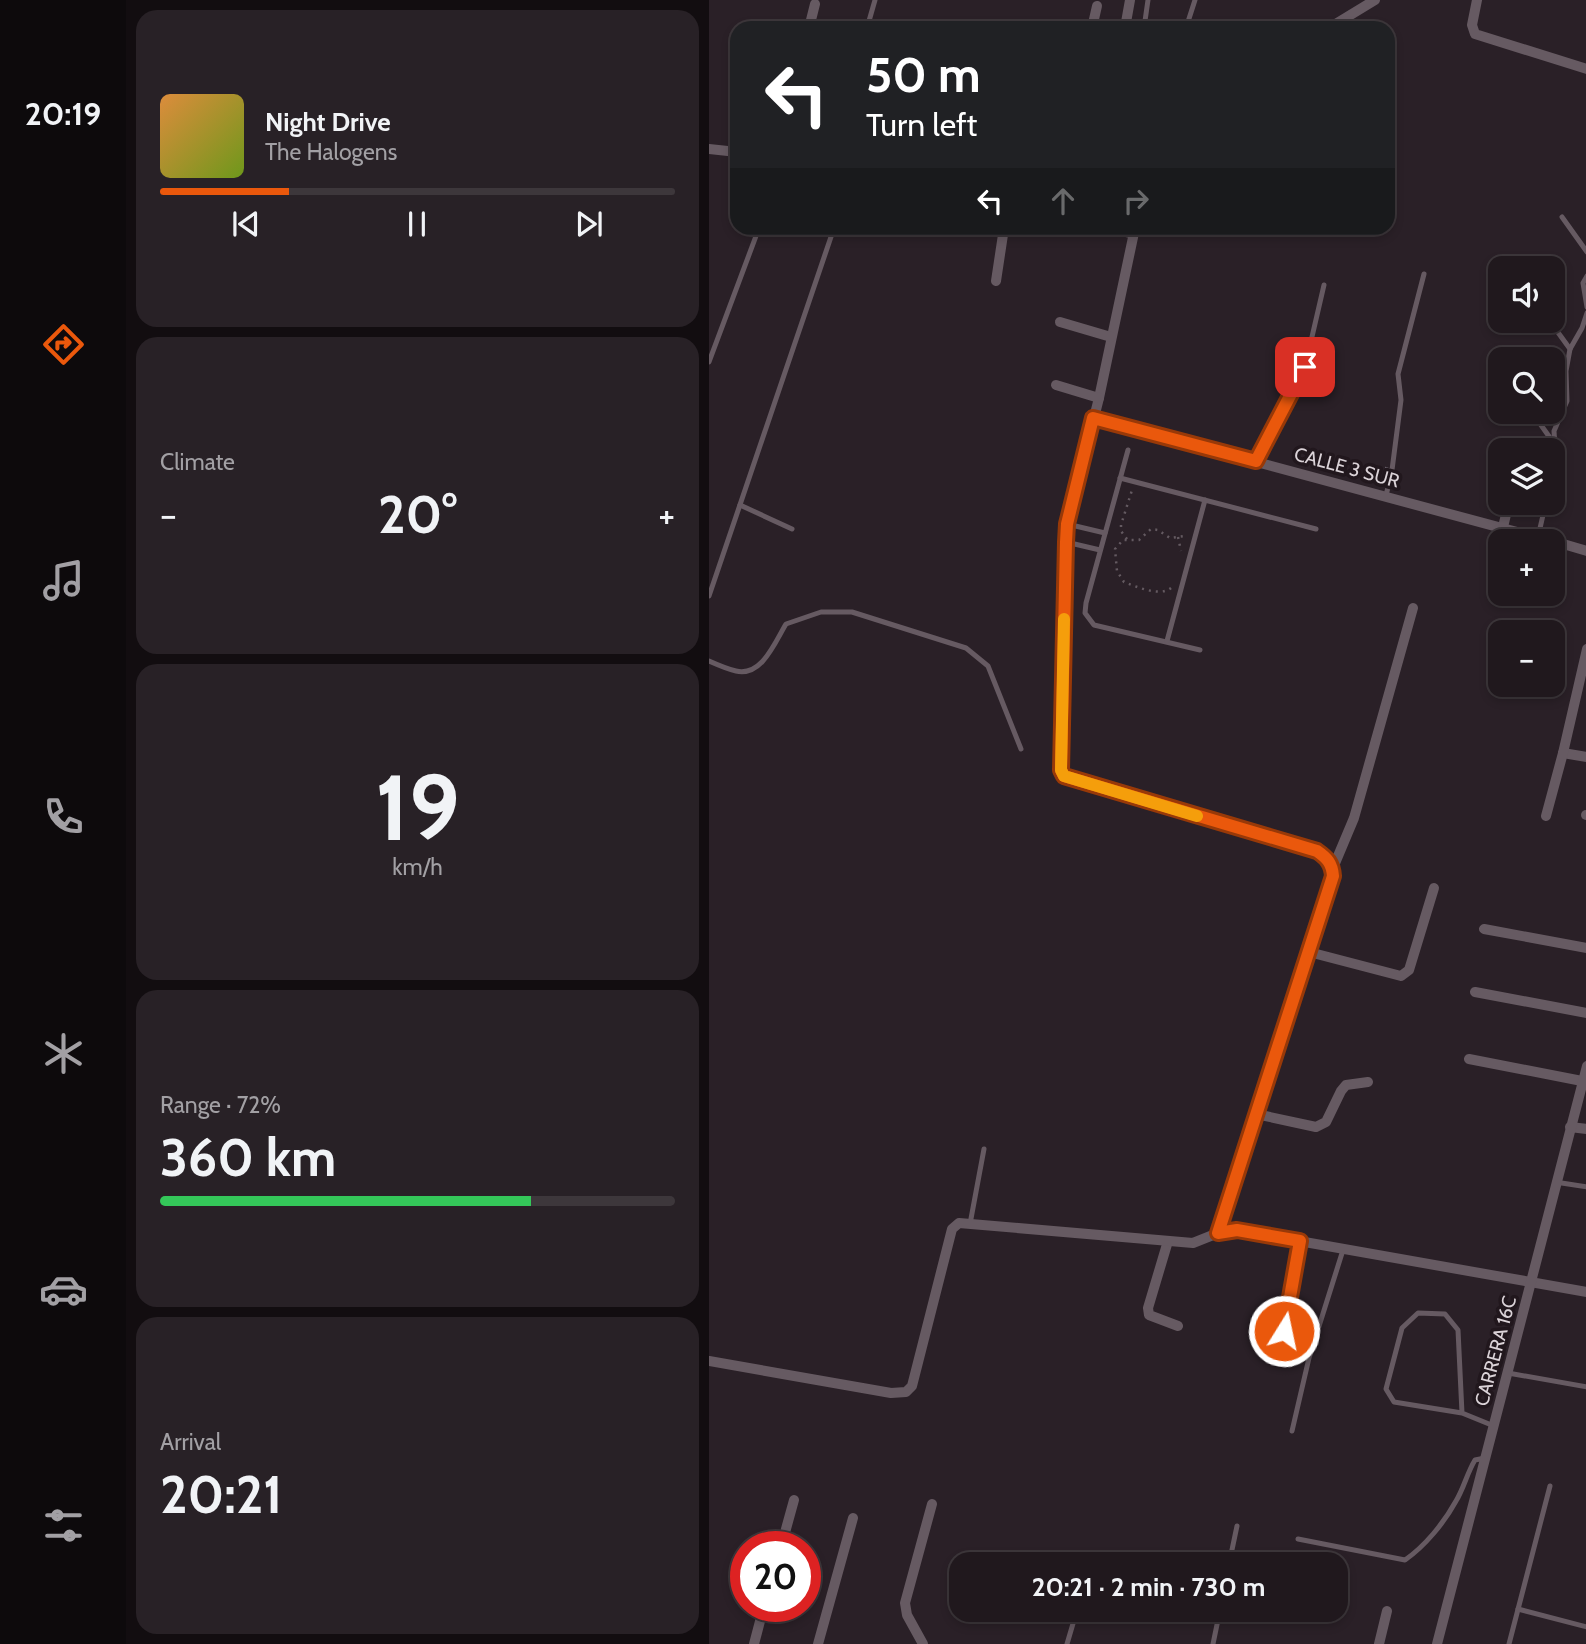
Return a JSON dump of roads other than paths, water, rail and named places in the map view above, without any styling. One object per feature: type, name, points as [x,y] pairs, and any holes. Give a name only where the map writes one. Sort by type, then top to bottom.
[{"type":"street","points":[[1126,21],[1130,0]]},
{"type":"street","points":[[1340,21],[1375,0]]},
{"type":"street","points":[[1477,0],[1473,25],[1475,34],[1586,69]]},
{"type":"street","points":[[811,21],[815,4]]},
{"type":"street","points":[[1094,21],[1097,6]]},
{"type":"street","points":[[709,149],[730,151]]},
{"type":"street","points":[[996,281],[1003,235]]},
{"type":"street","points":[[1133,235],[1099,398],[1067,524],[1061,770],[1064,776],[1317,851],[1330,862],[1333,869]]},
{"type":"street","points":[[1060,322],[1111,337]]},
{"type":"street","points":[[1056,385],[1099,398]]},
{"type":"street","name":"CALLE 3 SUR","points":[[1093,418],[1510,529]]},
{"type":"street","points":[[1503,527],[1506,515]]},
{"type":"street","name":"CALLE 3 SUR","points":[[1565,545],[1586,551]]},
{"type":"street","points":[[1218,1233],[1309,952],[1333,869],[1354,818],[1413,608]]},
{"type":"street","points":[[1546,816],[1586,649]]},
{"type":"street","points":[[1563,753],[1586,757]]},
{"type":"street","points":[[1309,952],[1401,976],[1409,970],[1434,888]]},
{"type":"street","points":[[1484,929],[1586,948]]},
{"type":"street","points":[[1475,992],[1586,1013]]},
{"type":"street","points":[[1469,1059],[1582,1081]]},
{"type":"street","name":"CARRERA 16C","points":[[1437,1644],[1586,1066]]},
{"type":"street","points":[[1256,1114],[1316,1126],[1327,1122],[1346,1085],[1368,1082]]},
{"type":"street","points":[[1570,1127],[1586,1129]]},
{"type":"street","points":[[709,1361],[891,1393],[906,1392],[912,1387],[955,1225],[970,1224],[1193,1243],[1218,1233],[1237,1230],[1586,1292]]},
{"type":"street","points":[[1168,1241],[1148,1308],[1149,1315],[1178,1326]]},
{"type":"street","points":[[785,1531],[794,1500]]},
{"type":"street","points":[[923,1644],[907,1615],[905,1603],[932,1504]]},
{"type":"street","points":[[818,1644],[853,1518]]},
{"type":"street","points":[[1379,1644],[1387,1611]]},
{"type":"street","points":[[754,1644],[760,1622]]},
{"type":"lane","points":[[869,21],[875,0]]},
{"type":"lane","points":[[1145,21],[1148,0]]},
{"type":"lane","points":[[1188,21],[1195,0]]},
{"type":"lane","points":[[1562,217],[1586,252]]},
{"type":"lane","points":[[709,362],[756,235]]},
{"type":"lane","points":[[709,596],[832,235]]},
{"type":"lane","points":[[1392,470],[1401,400],[1398,374],[1424,274]]},
{"type":"lane","points":[[1586,276],[1583,283],[1586,307]]},
{"type":"lane","points":[[1256,461],[1305,367],[1324,285]]},
{"type":"lane","points":[[1555,438],[1554,431],[1567,401],[1566,371],[1571,349],[1586,313]]},
{"type":"lane","points":[[1559,333],[1571,349]]},
{"type":"lane","points":[[1540,424],[1550,438]]},
{"type":"lane","points":[[1128,450],[1085,608],[1090,622],[1200,650]]},
{"type":"lane","points":[[1120,478],[1316,529]]},
{"type":"lane","points":[[1386,495],[1390,480]]},
{"type":"lane","points":[[1167,641],[1205,500]]},
{"type":"lane","points":[[740,505],[792,529]]},
{"type":"lane","points":[[1067,524],[1105,533]]},
{"type":"lane","points":[[1066,542],[1100,550]]},
{"type":"lane","points":[[709,662],[738,672],[749,671],[765,659],[786,624],[821,612],[852,612],[966,649],[978,656],[988,666],[1021,749]]},
{"type":"lane","points":[[970,1224],[984,1149]]},
{"type":"lane","points":[[1555,1182],[1585,1187]]},
{"type":"lane","points":[[1279,1353],[1300,1241]]},
{"type":"lane","points":[[1292,1431],[1309,1359],[1343,1250]]},
{"type":"lane","points":[[1462,1413],[1457,1330],[1445,1314],[1418,1314],[1402,1328],[1386,1389],[1394,1402],[1462,1413],[1494,1426]]},
{"type":"lane","points":[[1508,1373],[1586,1387]]},
{"type":"lane","points":[[1298,1539],[1405,1559],[1421,1549],[1456,1501],[1475,1460],[1485,1458]]},
{"type":"lane","points":[[1509,1644],[1550,1486]]},
{"type":"lane","points":[[1232,1552],[1237,1526]]},
{"type":"lane","points":[[1518,1609],[1586,1627]]},
{"type":"lane","points":[[1067,1644],[1073,1622]]},
{"type":"lane","points":[[1213,1644],[1218,1622]]}]
